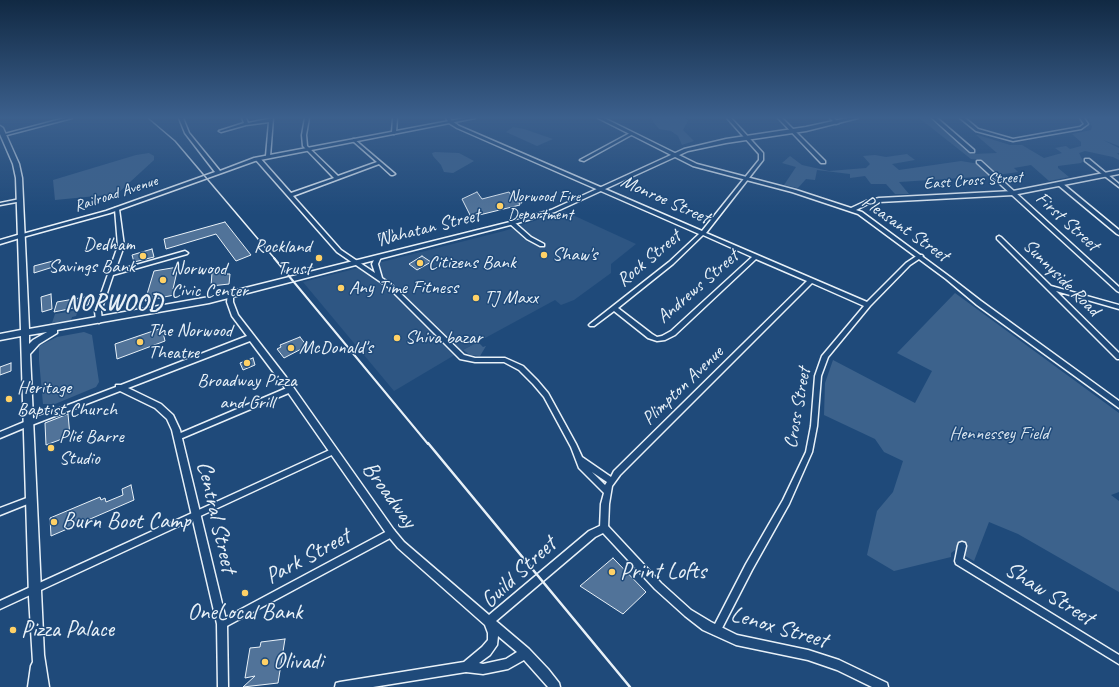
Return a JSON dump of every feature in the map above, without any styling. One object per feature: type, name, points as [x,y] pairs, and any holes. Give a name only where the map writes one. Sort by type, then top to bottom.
[{"type":"main road","points":[[9,150],[18,168],[22,236],[38,655],[43,687]]},
{"type":"main road","name":"Nahatan Street","points":[[0,337],[183,306],[512,223],[553,210],[673,155],[689,150]]},
{"type":"main road","points":[[26,354],[30,346],[42,338],[71,326]]},
{"type":"main road","points":[[34,687],[38,655]]},
{"type":"street","points":[[201,150],[218,172]]},
{"type":"street","points":[[268,150],[268,156]]},
{"type":"street","name":"Railroad Avenue","points":[[0,242],[117,209],[218,172],[268,156],[297,150]]},
{"type":"street","points":[[309,150],[338,178]]},
{"type":"street","points":[[365,150],[393,174]]},
{"type":"street","name":"Monroe Street","points":[[511,150],[868,305]]},
{"type":"street","points":[[582,160],[601,150]]},
{"type":"street","name":"Pleasant Street","points":[[663,150],[695,165],[853,209],[873,221],[979,303],[1119,405]]},
{"type":"street","name":"Rock Street","points":[[592,325],[671,263],[703,233],[747,179],[762,157],[757,150]]},
{"type":"street","points":[[811,150],[823,162]]},
{"type":"street","points":[[258,159],[338,251],[380,278],[462,356],[474,360],[504,360],[521,368],[546,395],[587,472],[607,492]]},
{"type":"street","points":[[1087,160],[1119,186]]},
{"type":"street","name":"First Street","points":[[979,162],[1119,290]]},
{"type":"street","points":[[290,195],[379,163]]},
{"type":"street","name":"East Cross Street","points":[[853,209],[868,202],[880,200],[1014,193],[1119,172]]},
{"type":"street","points":[[1060,184],[1119,233]]},
{"type":"street","points":[[0,204],[20,200]]},
{"type":"street","points":[[99,321],[98,312],[121,246],[117,209]]},
{"type":"street","points":[[512,223],[525,236],[542,246]]},
{"type":"street","name":"Sunnyside Road","points":[[999,238],[1119,357]]},
{"type":"street","points":[[112,274],[185,253]]},
{"type":"street","name":"Cross Street","points":[[716,630],[749,567],[786,502],[809,452],[820,365],[825,356],[868,305],[908,264],[920,256]]},
{"type":"street","points":[[378,257],[375,264],[380,278]]},
{"type":"street","name":"Andrews Street","points":[[614,308],[650,336],[661,338],[673,333],[755,257]]},
{"type":"street","name":"Plimpton Avenue","points":[[604,528],[607,492],[611,481],[639,450],[742,350],[811,280]]},
{"type":"street","points":[[1051,288],[1119,307]]},
{"type":"street","name":"Broadway","points":[[230,295],[230,302],[236,316],[334,451],[391,534],[401,545],[525,653],[555,687]]},
{"type":"street","points":[[0,435],[119,387],[252,337]]},
{"type":"street","name":"Central Street","points":[[119,387],[161,408],[170,417],[178,437],[222,624],[223,687]]},
{"type":"street","points":[[178,437],[289,390]]},
{"type":"street","points":[[0,605],[197,516],[334,451]]},
{"type":"street","points":[[580,459],[611,481]]},
{"type":"street","points":[[0,512],[32,499]]},
{"type":"street","name":"Lenox Street","points":[[604,528],[658,586],[688,613],[716,630],[736,640],[808,655],[839,665],[883,687]]},
{"type":"street","name":"Guild Street","points":[[340,687],[365,685],[466,667],[486,652],[493,641],[494,633],[489,622],[592,534],[604,528]]},
{"type":"street","name":"Park Street","points":[[222,624],[391,534]]},
{"type":"street","name":"Shaw Street","points":[[962,546],[959,561],[1119,660]]},
{"type":"street","points":[[466,667],[483,669],[508,664],[525,653]]},
{"type":"shaded area","points":[[564,211],[636,244],[611,264],[611,273],[574,300],[561,305],[555,300],[463,350],[394,391],[303,282],[504,231]]},
{"type":"green space","points":[[960,150],[967,150],[972,154],[997,153],[994,150],[1031,150],[1044,158],[1062,153],[1058,150],[1119,150],[1119,153],[1117,153],[1119,155],[1119,160],[1113,157],[1085,151],[1079,153],[1083,161],[1081,163],[1058,166],[1058,168],[1069,177],[1049,181],[1031,165],[1014,168],[1018,172],[997,175],[982,160],[971,159]]},
{"type":"green space","points":[[149,153],[154,156],[154,160],[117,194],[55,200],[53,180],[136,155]]},
{"type":"green space","points":[[432,153],[459,153],[474,161],[453,173],[444,172],[441,165],[433,156]]},
{"type":"green space","points":[[907,154],[915,160],[892,164],[899,170],[961,161],[979,164],[992,176],[899,182],[909,194],[895,194],[886,184],[871,184],[865,176],[850,178],[850,174],[817,170],[815,180],[806,179],[798,188],[784,185],[796,167],[782,163],[790,156],[802,165],[829,171],[866,168],[870,164],[863,156],[875,155],[886,157]]},
{"type":"green space","name":"Hennessey Field","points":[[955,293],[1119,413],[1119,492],[1111,495],[1119,501],[1119,592],[1018,534],[989,522],[974,561],[955,550],[951,553],[951,557],[894,571],[867,555],[877,511],[893,492],[903,461],[884,452],[875,439],[824,415],[825,383],[833,360],[915,403],[932,371],[897,353]]},
{"type":"green space","points":[[78,310],[76,316],[72,317],[71,320],[52,323],[55,314]]},
{"type":"green space","points":[[84,332],[92,335],[99,382],[96,387],[55,404],[43,404],[39,346],[57,337]]},
{"type":"green space","points":[[478,342],[483,347],[486,346],[480,356],[470,355],[463,350]]},
{"type":"building","points":[[477,192],[482,199],[509,192],[513,198],[518,197],[522,203],[519,203],[520,205],[471,217],[462,199]]},
{"type":"building","points":[[225,222],[251,255],[236,261],[216,234],[166,249],[164,239]]},
{"type":"building","points":[[392,230],[395,238],[380,241],[378,234]]},
{"type":"building","name":"Dedham Savings Bank","points":[[152,249],[154,257],[134,262],[132,255]]},
{"type":"building","name":"Citizens Bank","points":[[422,256],[431,262],[417,270],[409,264]]},
{"type":"building","points":[[53,261],[53,267],[34,273],[34,266]]},
{"type":"building","name":"Norwood Civic Center","points":[[178,267],[173,289],[176,288],[174,295],[145,301],[154,271]]},
{"type":"building","points":[[220,272],[220,274],[230,274],[229,284],[211,286],[212,273]]},
{"type":"building","points":[[51,294],[52,309],[42,312],[41,297]]},
{"type":"building","points":[[91,296],[88,305],[54,312],[57,302]]},
{"type":"building","name":"The Norwood Theatre","points":[[162,328],[165,341],[117,359],[115,344]]},
{"type":"building","name":"McDonald's","points":[[300,337],[307,346],[284,358],[277,349],[281,347],[280,345]]},
{"type":"building","name":"Broadway Pizza and Grill","points":[[253,358],[255,365],[243,370],[240,363]]},
{"type":"building","points":[[11,363],[11,371],[0,375],[0,367]]},
{"type":"building","points":[[68,414],[70,436],[46,445],[45,423]]},
{"type":"building","points":[[131,485],[134,500],[51,536],[50,518],[100,497],[101,500],[105,498],[106,502],[123,495],[122,489]]},
{"type":"building","name":"Print Lofts","points":[[613,558],[646,592],[623,614],[580,586]]},
{"type":"building","name":"Olivadi","points":[[285,639],[278,683],[243,687],[255,676],[245,678],[250,648],[260,647],[261,642]]},
{"type":"railway","points":[[183,150],[275,259]]},
{"type":"railway","points":[[274,258],[428,444]]},
{"type":"railway","points":[[428,443],[630,687]]},
{"type":"place","name":"Norwood Fire Department","points":[[500,206]]},
{"type":"place","name":"Shaw's","points":[[544,255]]},
{"type":"place","name":"Dedham Savings Bank","points":[[143,256]]},
{"type":"place","name":"Rockland Trust","points":[[319,258]]},
{"type":"place","name":"Citizens Bank","points":[[420,263]]},
{"type":"place","name":"Norwood Civic Center","points":[[163,280]]},
{"type":"place","name":"Any Time Fitness","points":[[341,288]]},
{"type":"place","name":"TJ Maxx","points":[[476,298]]},
{"type":"place","name":"Shiva bazar","points":[[397,338]]},
{"type":"place","name":"The Norwood Theatre","points":[[140,342]]},
{"type":"place","name":"McDonald's","points":[[291,348]]},
{"type":"place","name":"Broadway Pizza and Grill","points":[[247,363]]},
{"type":"place","name":"Heritage Baptist Church","points":[[9,399]]},
{"type":"place","name":"Plié Barre Studio","points":[[51,448]]},
{"type":"place","name":"Burn Boot Camp","points":[[54,522]]},
{"type":"place","name":"Print Lofts","points":[[612,572]]},
{"type":"place","name":"OneLocal Bank","points":[[245,593]]},
{"type":"place","name":"Pizza Palace","points":[[13,630]]},
{"type":"place","name":"Olivadi","points":[[265,662]]},
{"type":"district","name":"NORWOOD","points":[[114,304]]}]
